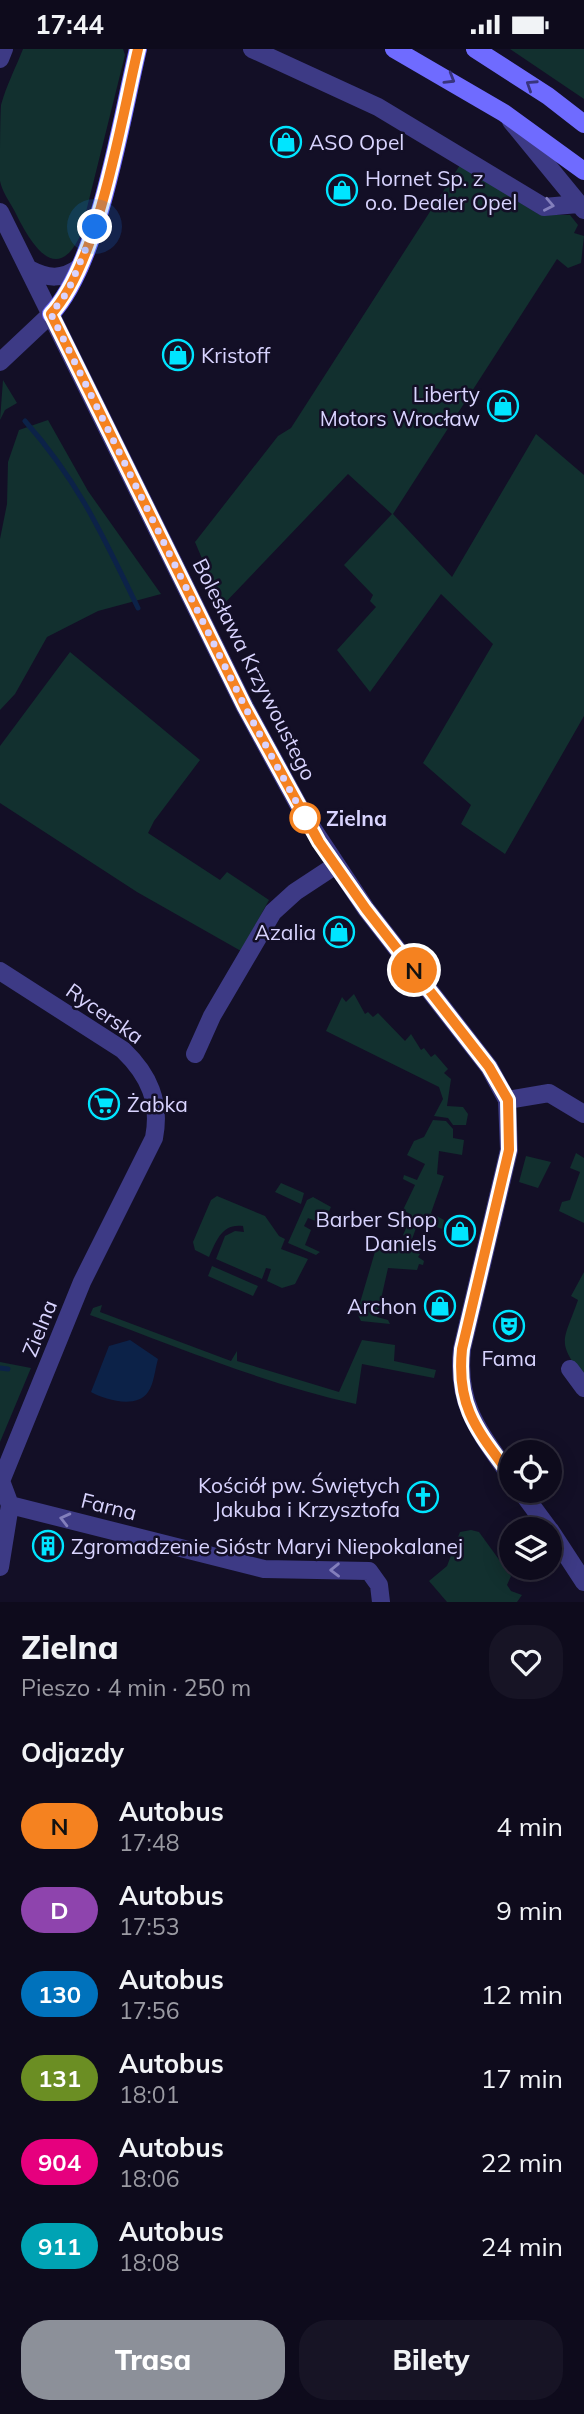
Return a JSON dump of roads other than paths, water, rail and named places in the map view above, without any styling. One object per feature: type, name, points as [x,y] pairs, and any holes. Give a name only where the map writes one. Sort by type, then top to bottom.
[{"type":"main road","points":[[51,314],[80,267],[95,227],[138,49]]},
{"type":"main road","points":[[394,49],[504,113],[584,171]]},
{"type":"main road","points":[[475,49],[548,96],[584,124]]},
{"type":"street","points":[[0,59],[4,49]]},
{"type":"street","points":[[253,49],[378,107],[544,207],[581,207]]},
{"type":"street","points":[[504,113],[581,207]]},
{"type":"street","name":"Bolesława Krzywoustego","points":[[0,212],[245,707],[305,817],[336,865],[489,1067],[508,1100],[509,1150],[464,1337],[459,1380],[470,1414],[499,1459]]},
{"type":"street","points":[[29,269],[60,277],[80,267]]},
{"type":"street","points":[[0,362],[51,314]]},
{"type":"street","points":[[195,1054],[212,1016],[273,912],[295,892],[336,865]]},
{"type":"street","name":"Rycerska","points":[[0,971],[123,1050],[138,1065],[150,1085],[157,1114]]},
{"type":"street","points":[[508,1100],[549,1093],[584,1114]]},
{"type":"street","name":"Zielna","points":[[0,1567],[10,1505],[1,1481],[82,1282],[154,1138],[157,1114]]},
{"type":"street","points":[[570,1369],[584,1388]]},
{"type":"street","name":"Farna","points":[[10,1505],[264,1569],[369,1571],[379,1585],[381,1602]]},
{"type":"street","points":[[562,1549],[584,1581]]},
{"type":"water","points":[[130,1340],[158,1359],[148,1392],[129,1402],[104,1398],[91,1392],[109,1346]]},
{"type":"waterway","points":[[25,421],[75,488],[101,533],[138,608]]},
{"type":"waterway","points":[[0,1368],[8,1369]]},
{"type":"place","name":"ASO Opel","points":[[286,142]]},
{"type":"place","name":"Hornet Sp. z o.o. Dealer Opel","points":[[342,190]]},
{"type":"place","name":"Kristoff","points":[[178,355]]},
{"type":"place","name":"Liberty Motors Wrocław","points":[[503,406]]},
{"type":"place","name":"Zielna","points":[[305,818]]},
{"type":"place","name":"Azalia","points":[[339,932]]},
{"type":"place","name":"Żabka","points":[[104,1104]]},
{"type":"place","name":"Barber Shop Daniels","points":[[460,1231]]},
{"type":"place","name":"Archon","points":[[440,1306]]},
{"type":"place","name":"Fama","points":[[509,1326]]},
{"type":"place","name":"Kościół pw. Świętych Jakuba i Krzysztofa","points":[[423,1497]]},
{"type":"place","name":"Zgromadzenie Sióstr Maryi Niepokalanej","points":[[48,1546]]}]
